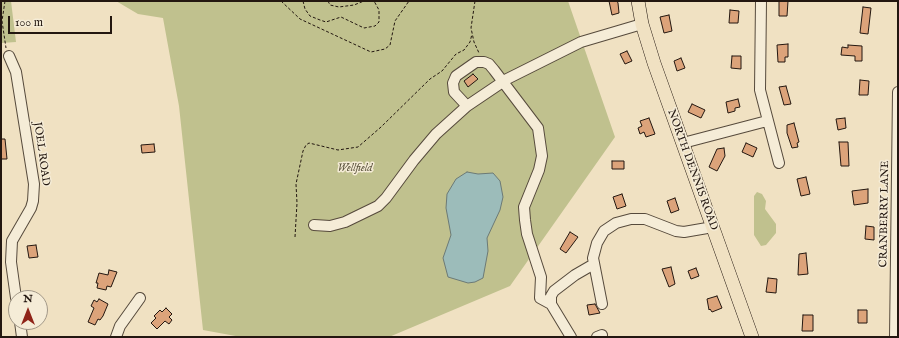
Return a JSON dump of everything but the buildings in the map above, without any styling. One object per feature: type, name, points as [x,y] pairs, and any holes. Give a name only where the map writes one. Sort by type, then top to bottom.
[{"type":"main road","name":"NORTH DENNIS ROAD","points":[[638,1],[642,24],[752,337]]},
{"type":"street","points":[[761,1],[759,80],[767,121],[779,163]]},
{"type":"street","points":[[314,226],[330,226],[344,222],[378,206],[386,198],[414,160],[436,134],[466,106],[503,81],[526,68],[580,42],[642,24]]},
{"type":"street","name":"JOEL ROAD","points":[[9,56],[16,72],[34,184],[33,202],[31,208],[12,242],[11,262],[15,290]]},
{"type":"street","points":[[466,106],[454,92],[453,83],[456,76],[476,62],[484,62],[489,64],[503,81],[534,121],[540,134],[542,156],[539,170],[524,207],[527,234],[541,277],[540,298],[551,304],[571,337]]},
{"type":"street","name":"CRANBERRY LANE","points":[[895,337],[897,311],[898,92]]},
{"type":"street","points":[[683,143],[767,121]]},
{"type":"street","points":[[602,304],[593,258],[597,243],[604,231],[616,223],[631,219],[645,219],[676,231],[684,232],[712,226]]},
{"type":"street","points":[[551,304],[551,296],[554,291],[575,275],[594,264]]},
{"type":"street","points":[[116,337],[120,326],[140,298]]},
{"type":"path","points":[[5,1],[2,21],[4,38],[9,56]]},
{"type":"path","points":[[281,1],[300,19],[371,52],[385,49],[390,44],[395,21],[409,1]]},
{"type":"path","points":[[303,1],[310,16],[326,22],[341,17],[364,28],[375,26],[379,22],[379,10],[374,1]]},
{"type":"path","points":[[328,1],[330,4],[339,7],[349,6],[364,1]]},
{"type":"path","points":[[475,1],[471,22],[472,34],[484,62]]},
{"type":"path","points":[[295,237],[297,203],[296,184],[303,151],[306,145],[309,143],[338,150],[358,147],[381,127],[430,79],[442,71],[456,54],[464,50],[470,42],[472,34]]},
{"type":"green space","points":[[1,1],[11,1],[16,42],[1,43]]},
{"type":"green space","name":"Wellfield","points":[[116,1],[568,1],[615,137],[510,286],[389,337],[241,337],[203,330],[179,106],[163,18],[138,14]]},
{"type":"green space","points":[[757,192],[762,194],[766,201],[765,209],[776,224],[776,233],[766,245],[761,246],[754,235],[754,196]]},
{"type":"water","points":[[467,172],[478,174],[493,173],[500,181],[503,197],[500,210],[487,238],[488,251],[483,278],[475,282],[468,283],[448,277],[443,258],[451,235],[446,208],[447,194],[456,179]]}]
